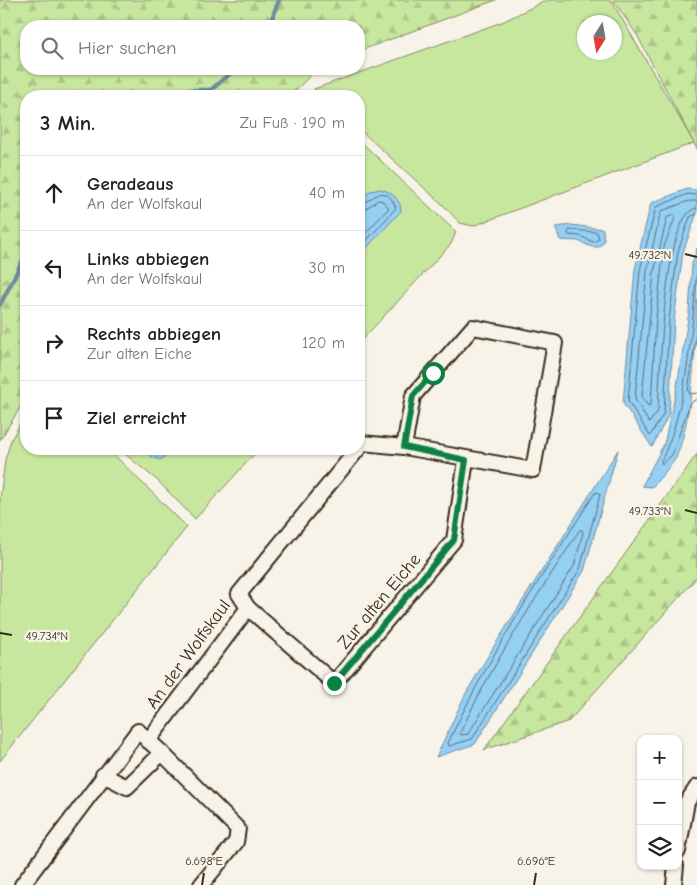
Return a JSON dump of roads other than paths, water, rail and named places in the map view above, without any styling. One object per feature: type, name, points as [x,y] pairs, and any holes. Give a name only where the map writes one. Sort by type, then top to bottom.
[{"type":"street","name":"An der Wolfskaul","points":[[365,443],[404,447],[466,460],[533,470],[555,343],[473,327],[413,396],[404,447]]},
{"type":"street","name":"An der Wolfskaul","points":[[148,741],[248,608],[239,594],[352,455]]},
{"type":"street","name":"Zur alten Eiche","points":[[248,608],[334,683],[454,540],[466,460]]},
{"type":"street","points":[[22,885],[138,731],[238,829],[236,842],[201,885]]},
{"type":"street","points":[[103,775],[127,787],[162,753]]},
{"type":"street","points":[[682,829],[687,802],[697,787]]},
{"type":"street","points":[[674,885],[676,870]]},
{"type":"water","points":[[381,189],[388,192],[395,197],[401,207],[401,211],[365,250],[365,196],[370,191]]},
{"type":"water","points":[[687,189],[697,190],[697,213],[683,252],[674,321],[669,414],[652,447],[623,403],[635,269],[651,203]]},
{"type":"water","points":[[571,225],[603,229],[604,241],[599,247],[592,247],[578,241],[560,240],[555,227]]},
{"type":"water","points":[[697,248],[697,299],[692,385],[683,437],[676,458],[652,487],[642,486],[664,444],[676,392],[689,312],[692,264]]},
{"type":"water","points":[[618,450],[584,571],[475,744],[436,757],[465,695],[491,651]]},
{"type":"water","points":[[150,455],[167,455],[160,460]]},
{"type":"waterway","points":[[271,20],[279,0]]},
{"type":"waterway","points":[[211,90],[228,75]]},
{"type":"waterway","points":[[189,90],[211,90]]},
{"type":"waterway","points":[[0,305],[20,266]]}]
